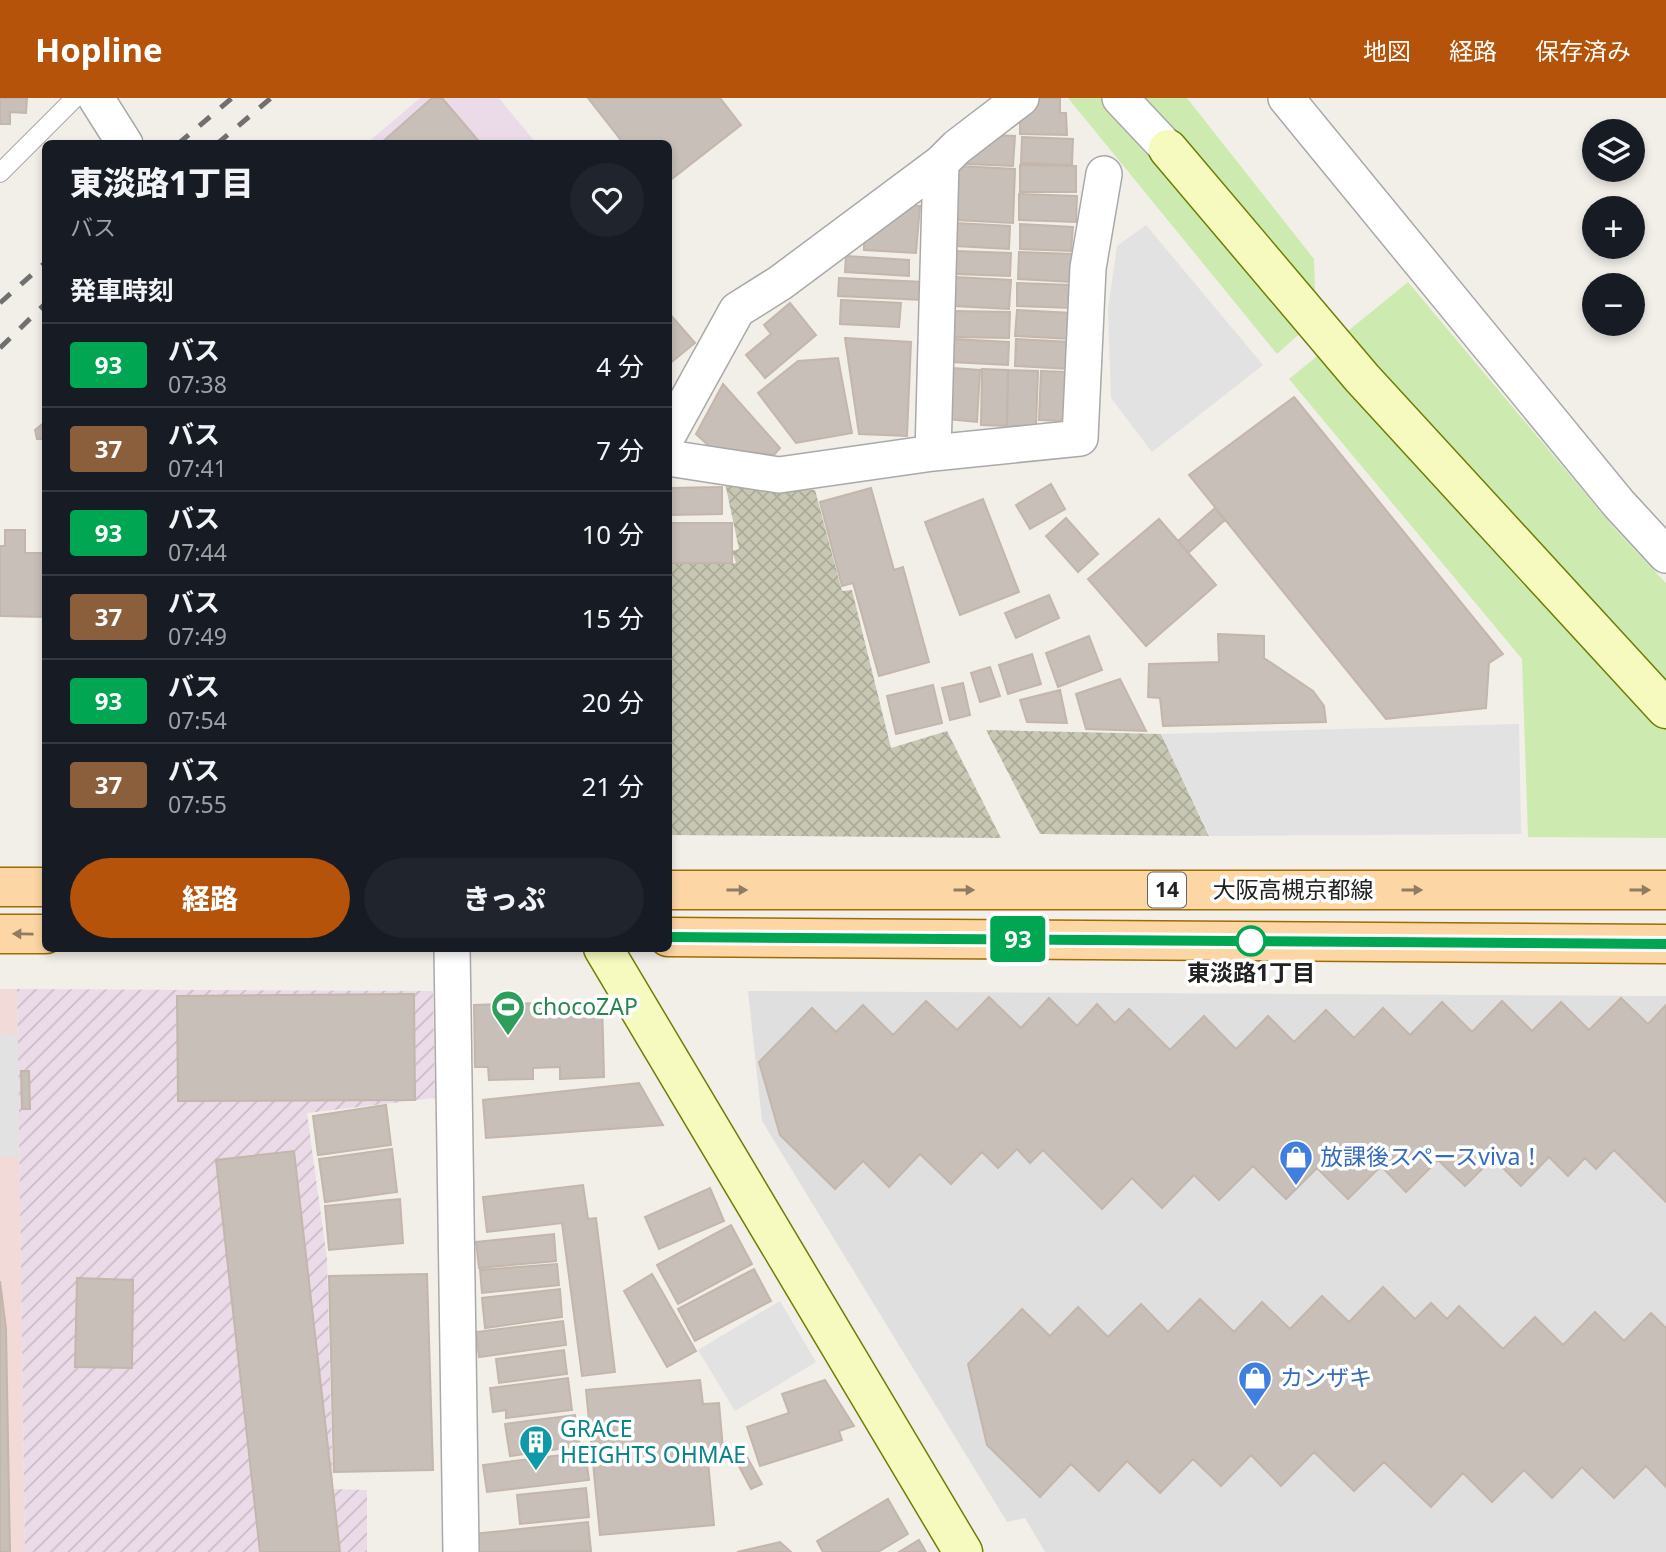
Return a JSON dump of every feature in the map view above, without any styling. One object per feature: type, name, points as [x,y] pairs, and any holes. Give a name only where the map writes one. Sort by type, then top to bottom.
[{"type":"main road","points":[[0,887],[42,887]]},
{"type":"main road","name":"大阪高槻京都線","points":[[672,890],[1666,890]]},
{"type":"main road","points":[[0,934],[42,934]]},
{"type":"main road","name":"14","points":[[672,937],[1666,944]]},
{"type":"street","points":[[96,98],[122,140]]},
{"type":"street","points":[[672,428],[737,310],[780,283],[942,163],[957,147],[1021,98]]},
{"type":"street","points":[[1120,98],[1168,149],[1362,378],[1666,709]]},
{"type":"street","points":[[1135,98],[1168,149]]},
{"type":"street","points":[[1286,98],[1619,504],[1666,555]]},
{"type":"street","points":[[933,453],[942,163]]},
{"type":"street","points":[[672,459],[779,475],[933,453],[1080,438],[1088,268],[1104,174]]},
{"type":"street","points":[[452,952],[461,1552]]},
{"type":"street","points":[[605,952],[963,1552]]},
{"type":"lane","points":[[0,173],[75,98]]},
{"type":"shaded area","points":[[420,98],[499,98],[534,140],[371,140]]},
{"type":"shaded area","points":[[1146,225],[1263,365],[1152,452],[1111,398],[1108,309],[1117,246]]},
{"type":"shaded area","points":[[725,483],[815,490],[842,591],[852,590],[891,748],[947,731],[1001,838],[672,835],[672,564],[736,563],[732,551],[739,549]]},
{"type":"shaded area","points":[[1519,724],[1521,834],[1210,836],[1161,734]]},
{"type":"shaded area","points":[[986,730],[1161,734],[1209,836],[1040,834]]},
{"type":"shaded area","points":[[0,989],[17,989],[25,1552],[0,1552]]},
{"type":"shaded area","points":[[17,989],[433,991],[435,1098],[307,1113],[327,1259],[333,1489],[367,1490],[367,1552],[25,1552]]},
{"type":"shaded area","points":[[748,991],[1666,996],[1666,1552],[1045,1552],[1025,1518],[1007,1522],[762,1121]]},
{"type":"shaded area","points":[[0,1034],[18,1035],[19,1157],[0,1156]]},
{"type":"shaded area","points":[[780,1301],[816,1362],[735,1411],[698,1350]]},
{"type":"green space","points":[[1068,98],[1187,98],[1314,259],[1316,319],[1277,354]]},
{"type":"green space","points":[[1408,282],[1614,528],[1666,583],[1666,838],[1528,837],[1522,659],[1289,379]]},
{"type":"building","points":[[0,98],[27,98],[26,113],[10,112],[10,124],[0,124]]},
{"type":"building","points":[[432,98],[442,98],[478,140],[385,140]]},
{"type":"building","points":[[588,98],[720,98],[741,125],[672,179],[672,140],[621,140]]},
{"type":"building","points":[[1036,98],[1060,98],[1060,113],[1066,113],[1067,135],[1020,134],[1020,113],[1029,114],[1029,102]]},
{"type":"building","points":[[992,135],[1015,136],[1013,166],[967,164],[969,149]]},
{"type":"building","points":[[1022,137],[1073,139],[1072,165],[1021,163]]},
{"type":"building","points":[[1020,165],[1076,166],[1076,192],[1020,192]]},
{"type":"building","points":[[958,166],[1015,169],[1013,223],[955,220]]},
{"type":"building","points":[[1019,194],[1077,196],[1076,222],[1019,220]]},
{"type":"building","points":[[894,205],[920,206],[916,253],[864,250],[864,231]]},
{"type":"building","points":[[956,223],[1010,226],[1009,249],[955,246]]},
{"type":"building","points":[[1020,224],[1073,227],[1071,251],[1020,249]]},
{"type":"building","points":[[956,251],[1011,253],[1010,276],[955,274]]},
{"type":"building","points":[[1019,252],[1073,254],[1072,282],[1018,279]]},
{"type":"building","points":[[846,256],[909,260],[909,276],[845,272]]},
{"type":"building","points":[[955,277],[1011,280],[1009,309],[954,306]]},
{"type":"building","points":[[839,278],[924,282],[923,300],[838,296]]},
{"type":"building","points":[[1017,283],[1072,285],[1072,308],[1017,306]]},
{"type":"building","points":[[841,300],[901,303],[899,327],[840,324]]},
{"type":"building","points":[[790,303],[816,335],[765,378],[746,355],[771,334],[764,325]]},
{"type":"building","points":[[1017,310],[1072,313],[1070,339],[1015,336]]},
{"type":"building","points":[[952,311],[1010,312],[1009,338],[951,337]]},
{"type":"building","points":[[672,317],[695,343],[672,362]]},
{"type":"building","points":[[845,338],[911,342],[907,436],[859,434]]},
{"type":"building","points":[[952,339],[1009,342],[1008,365],[951,362]]},
{"type":"building","points":[[1016,339],[1071,342],[1069,369],[1015,366]]},
{"type":"building","points":[[838,358],[852,433],[796,443],[758,393],[798,361]]},
{"type":"building","points":[[952,368],[980,370],[977,422],[948,419]]},
{"type":"building","points":[[982,369],[1008,370],[1007,426],[981,425]]},
{"type":"building","points":[[1008,370],[1038,371],[1036,427],[1007,426]]},
{"type":"building","points":[[1041,371],[1067,372],[1066,411],[1060,421],[1039,420]]},
{"type":"building","points":[[723,384],[780,448],[774,455],[710,447],[696,434]]},
{"type":"building","points":[[1294,397],[1503,654],[1489,663],[1486,708],[1386,719],[1189,475]]},
{"type":"building","points":[[42,424],[42,439],[37,439],[35,430]]},
{"type":"building","points":[[1051,484],[1065,509],[1030,529],[1016,505]]},
{"type":"building","points":[[722,487],[722,514],[672,515],[672,488]]},
{"type":"building","points":[[871,488],[894,570],[903,567],[929,662],[879,676],[853,583],[842,586],[820,502]]},
{"type":"building","points":[[983,499],[1019,592],[960,615],[925,522]]},
{"type":"building","points":[[1215,508],[1225,520],[1188,553],[1178,541]]},
{"type":"building","points":[[1066,518],[1098,554],[1078,572],[1046,536]]},
{"type":"building","points":[[1159,519],[1216,585],[1146,646],[1088,579]]},
{"type":"building","points":[[672,523],[732,523],[732,563],[672,563]]},
{"type":"building","points":[[5,530],[25,530],[25,553],[42,553],[42,617],[0,616],[0,546],[5,546]]},
{"type":"building","points":[[1049,595],[1059,618],[1016,638],[1005,613]]},
{"type":"building","points":[[1218,634],[1264,636],[1264,658],[1313,691],[1324,706],[1326,722],[1163,726],[1160,698],[1148,697],[1149,664],[1219,662]]},
{"type":"building","points":[[1089,636],[1102,670],[1058,687],[1046,653]]},
{"type":"building","points":[[1032,654],[1041,684],[1008,694],[999,665]]},
{"type":"building","points":[[990,667],[1000,696],[980,702],[971,673]]},
{"type":"building","points":[[1120,679],[1146,731],[1086,729],[1076,694]]},
{"type":"building","points":[[963,683],[970,715],[950,720],[942,688]]},
{"type":"building","points":[[933,685],[942,723],[896,734],[887,696]]},
{"type":"building","points":[[1060,690],[1067,723],[1027,722],[1020,700]]},
{"type":"building","points":[[414,994],[415,1100],[178,1101],[177,996]]},
{"type":"building","points":[[989,997],[1021,1028],[1049,998],[1077,1026],[1097,1004],[1115,1023],[1129,1009],[1170,1050],[1204,1016],[1236,1049],[1268,1016],[1294,1042],[1326,1010],[1354,1038],[1383,1008],[1410,1035],[1442,1002],[1472,1032],[1502,1001],[1532,1031],[1561,1002],[1589,1030],[1621,998],[1648,1024],[1666,1005],[1666,1202],[1614,1150],[1596,1169],[1585,1158],[1568,1176],[1549,1157],[1521,1186],[1493,1158],[1465,1186],[1438,1160],[1406,1192],[1381,1166],[1348,1199],[1317,1168],[1286,1199],[1253,1166],[1219,1200],[1194,1175],[1162,1208],[1132,1178],[1102,1209],[1043,1150],[1030,1163],[1017,1149],[998,1168],[982,1152],[951,1184],[920,1154],[889,1187],[863,1161],[835,1189],[780,1135],[759,1062],[812,1008],[836,1032],[863,1005],[893,1035],[926,1001],[957,1030]]},
{"type":"building","points":[[602,1001],[604,1077],[560,1079],[560,1067],[533,1068],[533,1079],[489,1080],[488,1067],[475,1067],[474,1005]]},
{"type":"building","points":[[21,1071],[29,1071],[30,1109],[22,1109]]},
{"type":"building","points":[[639,1083],[663,1125],[486,1138],[483,1100]]},
{"type":"building","points":[[386,1105],[391,1145],[318,1155],[313,1116]]},
{"type":"building","points":[[392,1149],[397,1192],[325,1202],[319,1159]]},
{"type":"building","points":[[294,1151],[340,1552],[260,1552],[216,1160]]},
{"type":"building","points":[[583,1185],[588,1219],[596,1218],[615,1372],[582,1376],[562,1223],[487,1232],[483,1197]]},
{"type":"building","points":[[710,1188],[724,1221],[659,1249],[645,1217]]},
{"type":"building","points":[[400,1199],[403,1243],[329,1250],[325,1206]]},
{"type":"building","points":[[731,1225],[752,1264],[678,1304],[657,1265]]},
{"type":"building","points":[[554,1234],[556,1261],[479,1268],[476,1242]]},
{"type":"building","points":[[557,1264],[559,1285],[482,1293],[480,1270]]},
{"type":"building","points":[[754,1269],[771,1301],[695,1341],[678,1309]]},
{"type":"building","points":[[427,1274],[433,1470],[334,1472],[329,1276]]},
{"type":"building","points":[[652,1274],[696,1351],[667,1367],[624,1291]]},
{"type":"building","points":[[77,1278],[133,1280],[132,1368],[75,1367]]},
{"type":"building","points":[[0,1281],[6,1329],[10,1552],[0,1552]]},
{"type":"building","points":[[1383,1287],[1415,1319],[1431,1303],[1447,1319],[1459,1306],[1503,1349],[1535,1317],[1563,1345],[1595,1312],[1624,1341],[1651,1313],[1666,1328],[1666,1487],[1646,1466],[1614,1498],[1582,1467],[1552,1498],[1524,1470],[1492,1502],[1463,1473],[1431,1507],[1384,1462],[1354,1491],[1314,1452],[1281,1486],[1251,1455],[1221,1486],[1193,1459],[1160,1493],[1127,1461],[1099,1491],[1071,1464],[1040,1497],[987,1445],[968,1364],[1022,1309],[1050,1336],[1078,1307],[1108,1337],[1141,1304],[1168,1332],[1200,1299],[1234,1332],[1262,1302],[1290,1329],[1322,1296],[1349,1322]]},
{"type":"building","points":[[560,1289],[562,1317],[485,1328],[482,1298]]},
{"type":"building","points":[[563,1321],[566,1345],[479,1357],[476,1332]]},
{"type":"building","points":[[564,1350],[567,1374],[499,1383],[496,1359]]},
{"type":"building","points":[[568,1378],[572,1410],[506,1418],[506,1410],[493,1412],[490,1388]]},
{"type":"building","points":[[700,1380],[703,1404],[719,1403],[723,1449],[707,1450],[714,1525],[600,1535],[586,1390]]},
{"type":"building","points":[[825,1380],[854,1426],[839,1431],[842,1440],[760,1466],[747,1427],[789,1413],[782,1394]]},
{"type":"building","points":[[575,1415],[580,1446],[510,1456],[505,1424]]},
{"type":"building","points":[[743,1450],[762,1484],[751,1489],[733,1455]]},
{"type":"building","name":"GRACE HEIGHTS OHMAE","points":[[585,1452],[589,1480],[487,1492],[483,1465]]},
{"type":"building","points":[[586,1488],[589,1517],[520,1524],[517,1495]]},
{"type":"building","points":[[888,1499],[908,1534],[878,1552],[823,1552],[817,1541]]},
{"type":"building","points":[[588,1522],[591,1551],[475,1552],[473,1534]]},
{"type":"building","points":[[919,1540],[926,1552],[899,1552]]},
{"type":"building","points":[[780,1542],[791,1552],[737,1552]]},
{"type":"railway","points":[[183,140],[232,98]]},
{"type":"railway","points":[[222,140],[271,98]]},
{"type":"railway","points":[[0,303],[42,266]]},
{"type":"railway","points":[[0,348],[42,307]]},
{"type":"bus line","name":"93","points":[[672,937],[1666,944]]},
{"type":"place","name":"東淡路1丁目","points":[[1251,941]]},
{"type":"place","name":"chocoZAP","points":[[508,1037]]},
{"type":"place","name":"放課後スペースviva！","points":[[1296,1187]]},
{"type":"place","name":"カンザキ","points":[[1255,1408]]},
{"type":"place","name":"GRACE HEIGHTS OHMAE","points":[[536,1472]]}]
